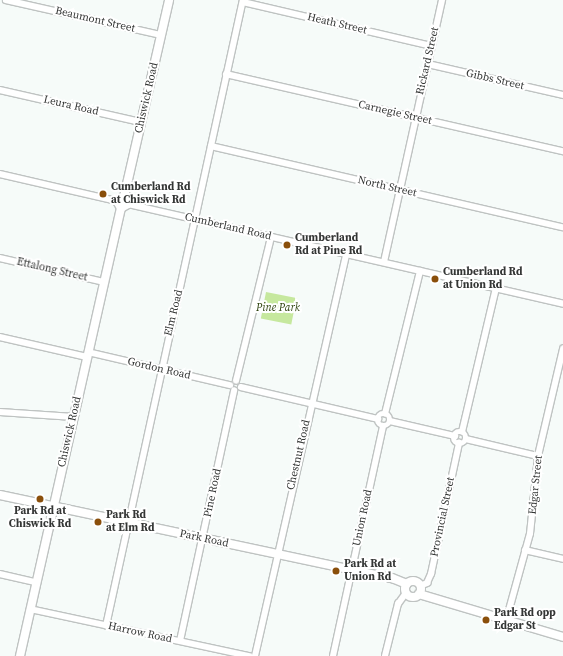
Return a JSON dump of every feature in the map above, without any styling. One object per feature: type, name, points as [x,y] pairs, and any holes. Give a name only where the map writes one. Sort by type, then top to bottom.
[{"type":"street","name":"Beaumont Street","points":[[6,0],[161,35]]},
{"type":"street","name":"Chiswick Road","points":[[20,656],[169,0]]},
{"type":"street","name":"Rickard Street","points":[[384,262],[442,0]]},
{"type":"street","name":"Heath Street","points":[[243,1],[432,46]]},
{"type":"street","name":"Elm Road","points":[[106,626],[161,369],[196,219],[226,74],[243,1]]},
{"type":"street","name":"Gibbs Street","points":[[428,64],[563,95]]},
{"type":"street","name":"Carnegie Street","points":[[226,74],[563,151]]},
{"type":"street","name":"Leura Road","points":[[0,90],[141,122]]},
{"type":"street","name":"North Street","points":[[211,146],[563,227]]},
{"type":"street","name":"Cumberland Road","points":[[0,174],[563,304]]},
{"type":"street","points":[[241,387],[234,391],[230,385],[236,381],[272,237]]},
{"type":"street","name":"Chestnut Road","points":[[255,656],[311,403],[346,254]]},
{"type":"street","name":"Ettalong Street","points":[[0,258],[104,282]]},
{"type":"street","points":[[378,419],[385,414],[420,271]]},
{"type":"street","points":[[466,439],[462,432],[496,288]]},
{"type":"street","name":"Gordon Road","points":[[0,337],[161,369],[230,385]]},
{"type":"street","name":"Edgar Street","points":[[506,621],[525,550],[538,456],[563,349]]},
{"type":"street","points":[[236,381],[241,387],[378,419],[383,426],[390,422],[454,436],[462,432]]},
{"type":"street","name":"Pine Road","points":[[180,641],[234,391]]},
{"type":"street","points":[[0,412],[74,417]]},
{"type":"street","points":[[385,414],[390,422]]},
{"type":"street","name":"Union Road","points":[[333,656],[383,426]]},
{"type":"street","points":[[454,436],[459,443],[466,439],[538,456]]},
{"type":"street","name":"Provincial Street","points":[[419,590],[427,583],[431,574],[459,443]]},
{"type":"street","name":"Park Road","points":[[0,495],[351,570],[407,589]]},
{"type":"street","points":[[525,550],[563,559]]},
{"type":"street","points":[[0,574],[36,582]]},
{"type":"street","points":[[385,656],[398,604],[414,581],[419,590],[506,621],[563,637]]},
{"type":"street","points":[[407,589],[412,597],[419,590]]},
{"type":"street","name":"Harrow Road","points":[[30,609],[180,641],[218,653],[250,656]]},
{"type":"green space","name":"Pine Park","points":[[266,292],[296,298],[291,324],[261,319]]},
{"type":"place","name":"Cumberland Rd at Chiswick Rd","points":[[103,194]]},
{"type":"place","name":"Cumberland Rd at Pine Rd","points":[[287,245]]},
{"type":"place","name":"Cumberland Rd at Union Rd","points":[[435,279]]},
{"type":"place","name":"Park Rd at Chiswick Rd","points":[[40,499]]},
{"type":"place","name":"Park Rd at Elm Rd","points":[[98,522]]},
{"type":"place","name":"Park Rd at Union Rd","points":[[336,571]]},
{"type":"place","name":"Park Rd opp Edgar St","points":[[486,620]]}]
